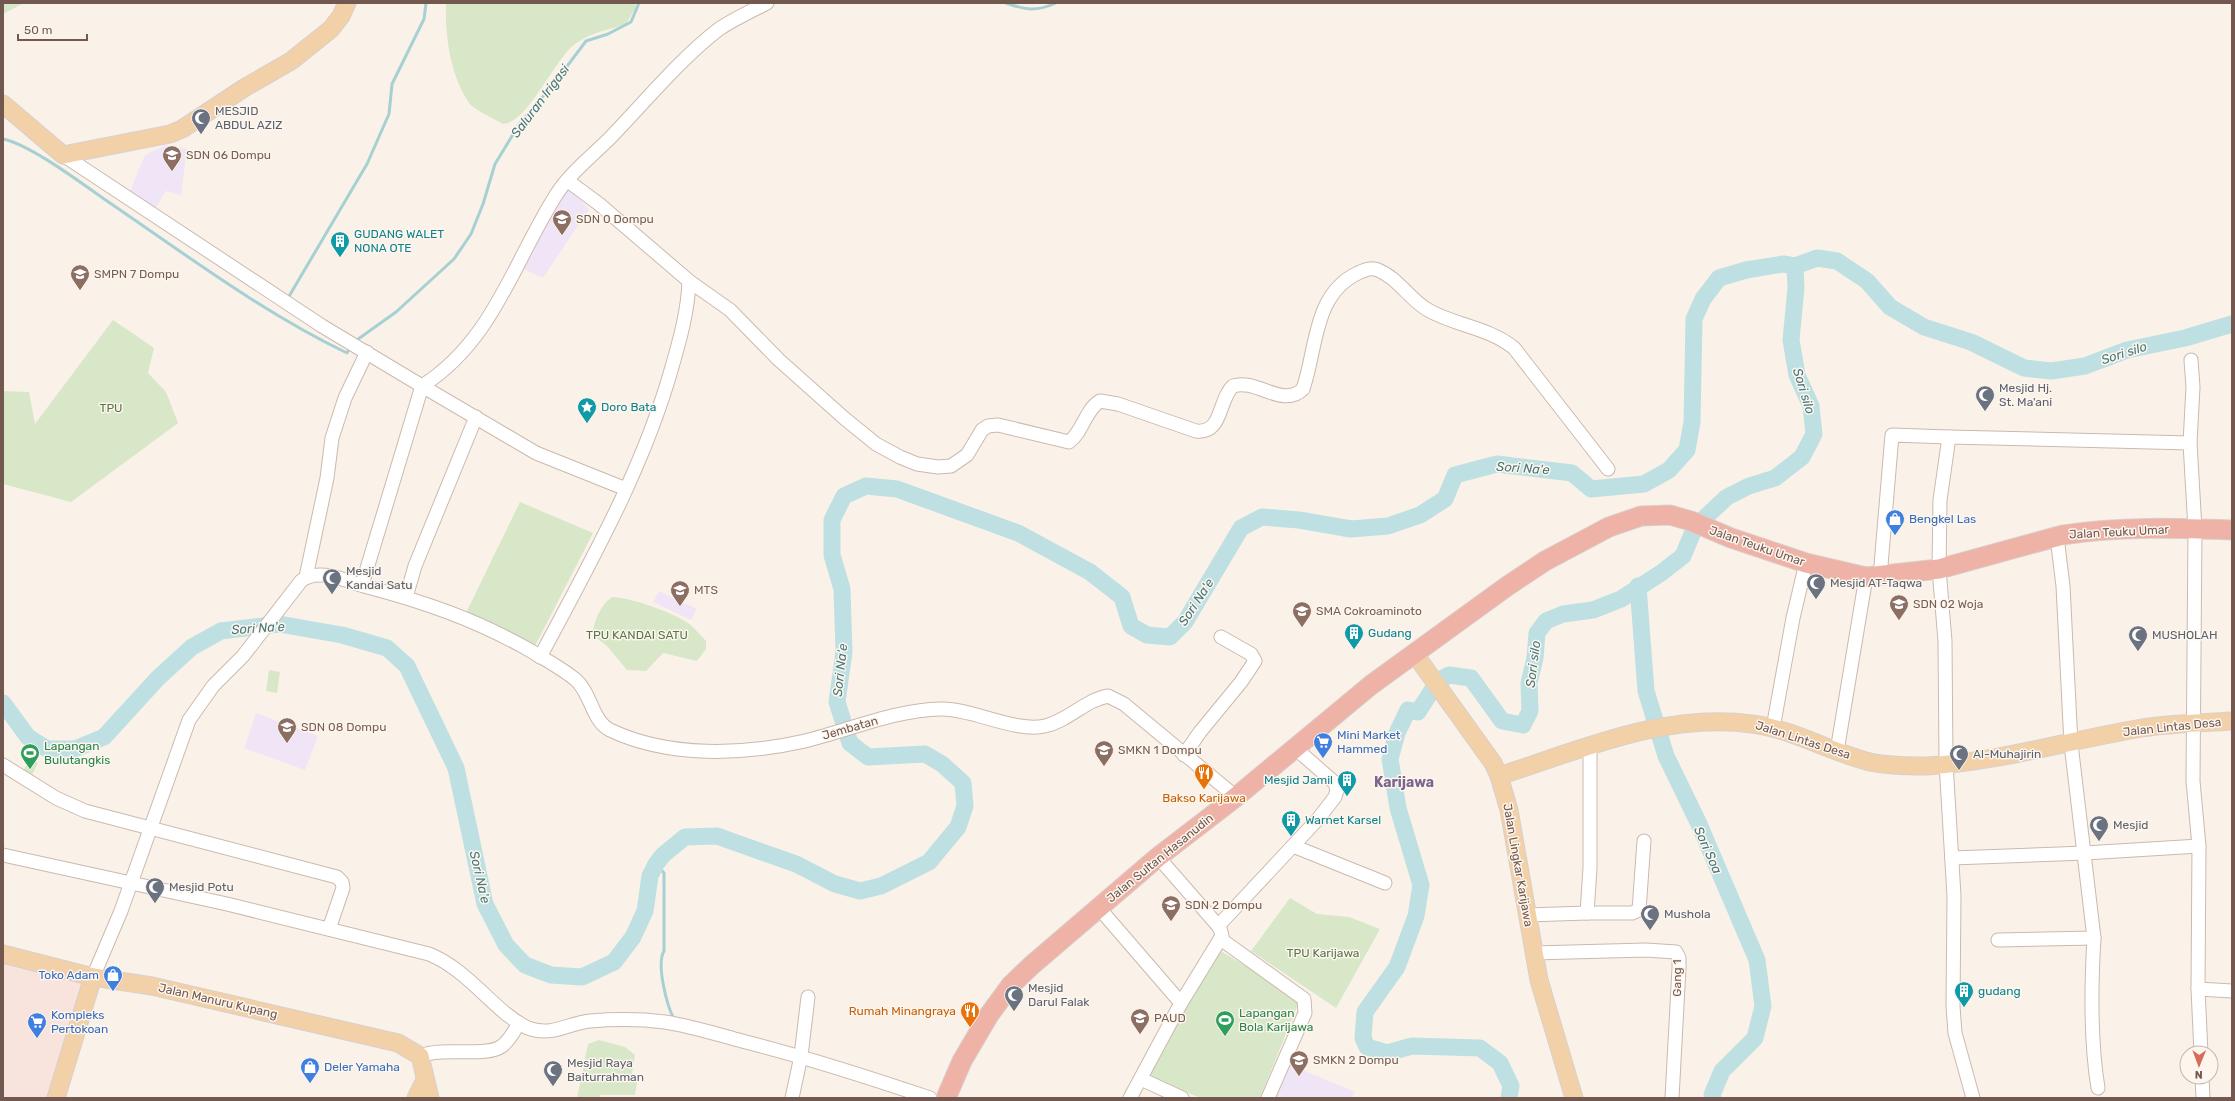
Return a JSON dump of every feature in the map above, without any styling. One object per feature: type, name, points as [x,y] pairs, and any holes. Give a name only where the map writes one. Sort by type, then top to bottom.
[{"type":"highway","name":"Jalan Teuku Umar","points":[[1414,653],[1538,566],[1609,527],[1623,521],[1652,515],[1670,515],[1691,521],[1731,538],[1806,563],[1873,577],[1939,569],[2057,537],[2084,532],[2142,529],[2232,530]]},
{"type":"highway","name":"Jalan Sultan Hasanudin","points":[[946,1098],[971,1043],[1011,985],[1158,857],[1236,797],[1371,685],[1414,653]]},
{"type":"main road","points":[[3,104],[63,156],[170,134],[182,129],[244,88],[291,61],[330,29],[341,16],[346,3]]},
{"type":"main road","name":"Jalan Lingkar Karijawa","points":[[1414,653],[1456,711],[1499,776],[1519,858],[1533,953],[1539,980],[1574,1098]]},
{"type":"main road","name":"Jalan Lintas Desa","points":[[1499,776],[1637,732],[1677,725],[1739,723],[1773,728],[1871,762],[1896,766],[1946,763],[2071,744],[2143,728],[2232,721]]},
{"type":"main road","name":"Jalan Manuru Kupang","points":[[3,954],[93,977],[152,986],[380,1038],[409,1048],[420,1056]]},
{"type":"main road","points":[[56,1098],[93,977]]},
{"type":"main road","points":[[420,1056],[430,1098]]},
{"type":"main road","points":[[416,1098],[425,1080]]},
{"type":"street","points":[[362,585],[422,386],[454,363],[478,334],[498,304],[524,251],[557,194],[568,181],[699,46],[737,18],[767,3]]},
{"type":"street","points":[[63,156],[322,326],[422,386],[536,453],[626,489]]},
{"type":"street","points":[[568,181],[599,204],[689,281],[730,310],[779,360],[844,418],[876,444],[917,464],[938,467],[951,466],[961,461],[967,455],[982,430],[988,426],[1005,427],[1069,442],[1077,434],[1092,409],[1100,401],[1118,404],[1196,431],[1207,431],[1212,428],[1225,395],[1233,386],[1244,385],[1278,395],[1294,396],[1303,389],[1318,329],[1328,300],[1342,283],[1353,275],[1366,269],[1374,269],[1388,276],[1428,310],[1493,334],[1514,348],[1608,469]]},
{"type":"street","points":[[540,657],[626,489],[649,438],[663,398],[685,318],[689,281]]},
{"type":"street","points":[[93,977],[121,911],[189,720],[213,686],[243,656],[306,577],[327,478],[334,432],[345,398],[367,352]]},
{"type":"street","points":[[2191,360],[2192,387],[2190,443],[2195,529],[2193,781],[2199,846],[2198,990],[2201,1045]]},
{"type":"street","points":[[406,597],[415,566],[476,417]]},
{"type":"street","points":[[1837,751],[1873,577],[1892,435],[2190,443]]},
{"type":"street","points":[[1949,437],[1940,500],[1939,569],[1945,641],[1946,763],[1952,858],[1954,1022],[1973,1098]]},
{"type":"street","points":[[2057,537],[2064,593],[2071,744],[2094,938],[2092,997],[2095,1071],[2098,1088]]},
{"type":"street","points":[[1773,728],[1793,618],[1806,563]]},
{"type":"street","name":"Jembatan","points":[[306,577],[318,575],[328,576],[406,597],[461,615],[540,657],[580,684],[601,723],[608,729],[651,744],[688,750],[731,750],[773,747],[805,741],[896,714],[944,709],[1027,726],[1044,726],[1055,723],[1099,698],[1108,696],[1116,698],[1124,704],[1184,754]]},
{"type":"street","points":[[1221,637],[1251,654],[1255,661],[1241,682],[1184,754],[1236,797]]},
{"type":"street","points":[[1587,913],[1590,868],[1590,746]]},
{"type":"street","points":[[1218,926],[1293,846],[1335,796],[1337,790],[1332,780],[1295,748]]},
{"type":"street","points":[[3,765],[69,805],[107,817],[151,827],[337,877],[342,882],[343,888],[329,929]]},
{"type":"street","points":[[1527,915],[1632,913],[1639,910],[1644,841]]},
{"type":"street","points":[[1293,846],[1385,883]]},
{"type":"street","points":[[1952,858],[2085,853],[2199,846]]},
{"type":"street","points":[[3,855],[329,929],[442,959],[519,1023],[540,1031],[562,1030],[589,1021],[634,1019],[666,1022],[801,1056],[930,1098]]},
{"type":"street","points":[[1130,1098],[1181,1003],[1222,940],[1222,932],[1218,926],[1158,857]]},
{"type":"street","points":[[1099,908],[1181,1003]]},
{"type":"street","points":[[1998,940],[2094,938]]},
{"type":"street","points":[[1222,940],[1304,999],[1305,1013],[1268,1098]]},
{"type":"street","name":"Gang 1","points":[[1533,953],[1646,950],[1676,952],[1679,958],[1679,968],[1672,1098]]},
{"type":"street","points":[[2198,990],[2232,992]]},
{"type":"street","points":[[792,1098],[801,1056],[808,997]]},
{"type":"street","points":[[420,1056],[443,1051],[483,1052],[494,1050],[508,1040],[519,1023]]},
{"type":"street","points":[[1141,1079],[1182,1098]]},
{"type":"street","points":[[2202,1085],[2203,1098]]},
{"type":"shaded area","points":[[166,145],[187,149],[181,195],[166,191],[155,209],[130,191],[145,155]]},
{"type":"shaded area","points":[[567,187],[589,209],[543,278],[517,266]]},
{"type":"shaded area","points":[[659,591],[697,609],[691,620],[653,602]]},
{"type":"shaded area","points":[[256,713],[318,736],[305,770],[244,748]]},
{"type":"shaded area","points":[[3,963],[85,982],[49,1098],[3,1098]]},
{"type":"shaded area","name":"SMKN 2 Dompu","points":[[1284,1062],[1355,1092],[1352,1098],[1268,1098]]},
{"type":"green space","points":[[3,3],[24,3],[3,14]]},
{"type":"green space","points":[[446,3],[636,3],[635,9],[626,24],[588,36],[567,51],[541,89],[522,113],[512,121],[503,124],[472,106],[457,80],[450,55],[446,29]]},
{"type":"green space","name":"TPU","points":[[113,320],[154,348],[148,373],[166,392],[178,423],[71,502],[3,484],[3,391],[29,392],[35,424]]},
{"type":"green space","points":[[520,502],[593,533],[535,646],[465,615]]},
{"type":"green space","name":"TPU KANDAI SATU","points":[[612,597],[641,603],[662,610],[681,619],[691,625],[706,641],[706,649],[697,661],[663,653],[646,671],[627,670],[607,646],[593,635],[594,624],[598,614],[604,604]]},
{"type":"green space","points":[[269,670],[280,672],[277,693],[266,691]]},
{"type":"green space","points":[[30,758],[38,763],[30,779],[21,775]]},
{"type":"green space","name":"TPU Karijawa","points":[[1290,898],[1317,914],[1349,917],[1380,929],[1336,1008],[1251,951]]},
{"type":"green space","name":"Lapangan Bola Karijawa","points":[[1214,947],[1300,999],[1260,1098],[1201,1098],[1145,1076]]},
{"type":"green space","points":[[599,1040],[625,1047],[635,1055],[632,1073],[637,1083],[635,1095],[600,1095],[600,1098],[577,1098],[588,1044]]},
{"type":"waterway","points":[[288,298],[367,164],[389,114],[392,84],[424,19],[426,3]]},
{"type":"waterway","name":"Saluran Irigasi","points":[[354,342],[396,312],[454,259],[471,234],[483,204],[495,164],[520,123],[553,85],[586,41],[608,34],[631,22],[639,3]]},
{"type":"waterway","name":"Saluran Irigasi","points":[[1006,3],[1031,9],[1042,8],[1056,3]]},
{"type":"waterway","points":[[3,139],[27,149],[56,166],[224,282],[254,301],[315,337],[347,353],[351,346]]},
{"type":"waterway","name":"Sori silo","points":[[1509,1098],[1511,1086],[1500,1063],[1480,1048],[1412,1046],[1387,1053],[1367,1047],[1363,1038],[1365,1012],[1397,967],[1416,916],[1421,885],[1398,808],[1390,759],[1397,733],[1408,710],[1418,712],[1438,681],[1449,675],[1471,678],[1502,721],[1523,725],[1530,711],[1529,683],[1535,658],[1537,633],[1546,621],[1563,614],[1593,610],[1621,599],[1661,573],[1683,556],[1695,527],[1727,497],[1749,486],[1775,478],[1802,457],[1814,434],[1811,406],[1797,375],[1791,340],[1796,288],[1795,266],[1817,258],[1837,261],[1867,281],[1890,307],[1924,327],[1971,342],[2024,368],[2051,371],[2085,366],[2127,350],[2185,338],[2232,324]]},
{"type":"waterway","name":"Sori Na'e","points":[[3,703],[28,737],[47,749],[75,749],[104,737],[158,678],[192,647],[221,631],[279,624],[342,635],[387,648],[407,666],[456,768],[485,904],[506,945],[525,965],[551,975],[582,977],[614,962],[633,937],[645,911],[650,876],[656,864],[663,855],[685,837],[717,836],[796,864],[835,884],[860,891],[881,886],[929,862],[958,827],[965,806],[963,783],[942,764],[925,754],[868,757],[850,743],[837,702],[844,652],[842,589],[832,555],[832,520],[844,496],[866,486],[897,489],[1018,533],[1090,572],[1122,597],[1131,626],[1147,635],[1170,637],[1185,622],[1241,528],[1262,517],[1299,520],[1351,529],[1388,526],[1420,515],[1445,499],[1455,475],[1497,464],[1572,473],[1591,489],[1644,484],[1669,470],[1687,450],[1692,422],[1694,319],[1703,299],[1719,278],[1746,270],[1783,264],[1795,266]]},
{"type":"waterway","name":"Sori Soa","points":[[1638,586],[1646,691],[1666,756],[1699,824],[1757,960],[1763,1006],[1755,1038],[1722,1071],[1712,1095],[1713,1098]]},
{"type":"waterway","points":[[656,864],[664,873],[664,951],[661,965],[663,985],[668,1005],[674,1019]]},
{"type":"place","name":"MESJID ABDUL AZIZ","points":[[201,135]]},
{"type":"place","name":"SDN 06 Dompu","points":[[172,172]]},
{"type":"place","name":"SDN 0 Dompu","points":[[562,236]]},
{"type":"place","name":"GUDANG WALET NONA OTE","points":[[340,258]]},
{"type":"place","name":"SMPN 7 Dompu","points":[[80,291]]},
{"type":"place","name":"Mesjid Hj. St. Ma'ani","points":[[1985,412]]},
{"type":"place","name":"Doro Bata","points":[[587,424]]},
{"type":"place","name":"Bengkel Las","points":[[1895,536]]},
{"type":"place","name":"Mesjid Kandai Satu","points":[[332,595]]},
{"type":"place","name":"Mesjid AT-Taqwa","points":[[1816,600]]},
{"type":"place","name":"MTS","points":[[680,607]]},
{"type":"place","name":"SDN 02 Woja","points":[[1899,621]]},
{"type":"place","name":"SMA Cokroaminoto","points":[[1302,628]]},
{"type":"place","name":"Gudang","points":[[1354,650]]},
{"type":"place","name":"MUSHOLAH","points":[[2138,652]]},
{"type":"place","name":"SDN 08 Dompu","points":[[287,744]]},
{"type":"place","name":"Mini Market Hammed","points":[[1323,759]]},
{"type":"place","name":"SMKN 1 Dompu","points":[[1104,767]]},
{"type":"place","name":"Lapangan Bulutangkis","points":[[30,770]]},
{"type":"place","name":"Al-Muhajirin","points":[[1959,771]]},
{"type":"place","name":"Bakso Karijawa","points":[[1204,790]]},
{"type":"place","name":"Mesjid Jamil","points":[[1347,797]]},
{"type":"place","name":"Warnet Karsel","points":[[1291,837]]},
{"type":"place","name":"Mesjid","points":[[2099,842]]},
{"type":"place","name":"Mesjid Potu","points":[[155,904]]},
{"type":"place","name":"SDN 2 Dompu","points":[[1171,922]]},
{"type":"place","name":"Mushola","points":[[1650,931]]},
{"type":"place","name":"Toko Adam","points":[[113,992]]},
{"type":"place","name":"gudang","points":[[1964,1008]]},
{"type":"place","name":"Mesjid Darul Falak","points":[[1014,1012]]},
{"type":"place","name":"Rumah Minangraya","points":[[970,1028]]},
{"type":"place","name":"PAUD","points":[[1140,1035]]},
{"type":"place","name":"Lapangan Bola Karijawa","points":[[1225,1037]]},
{"type":"place","name":"Kompleks Pertokoan","points":[[37,1039]]},
{"type":"place","name":"SMKN 2 Dompu","points":[[1299,1077]]},
{"type":"place","name":"Deler Yamaha","points":[[310,1084]]},
{"type":"place","name":"Mesjid Raya Baiturrahman","points":[[553,1087]]},
{"type":"district","name":"Karijawa","points":[[1404,782]]}]
